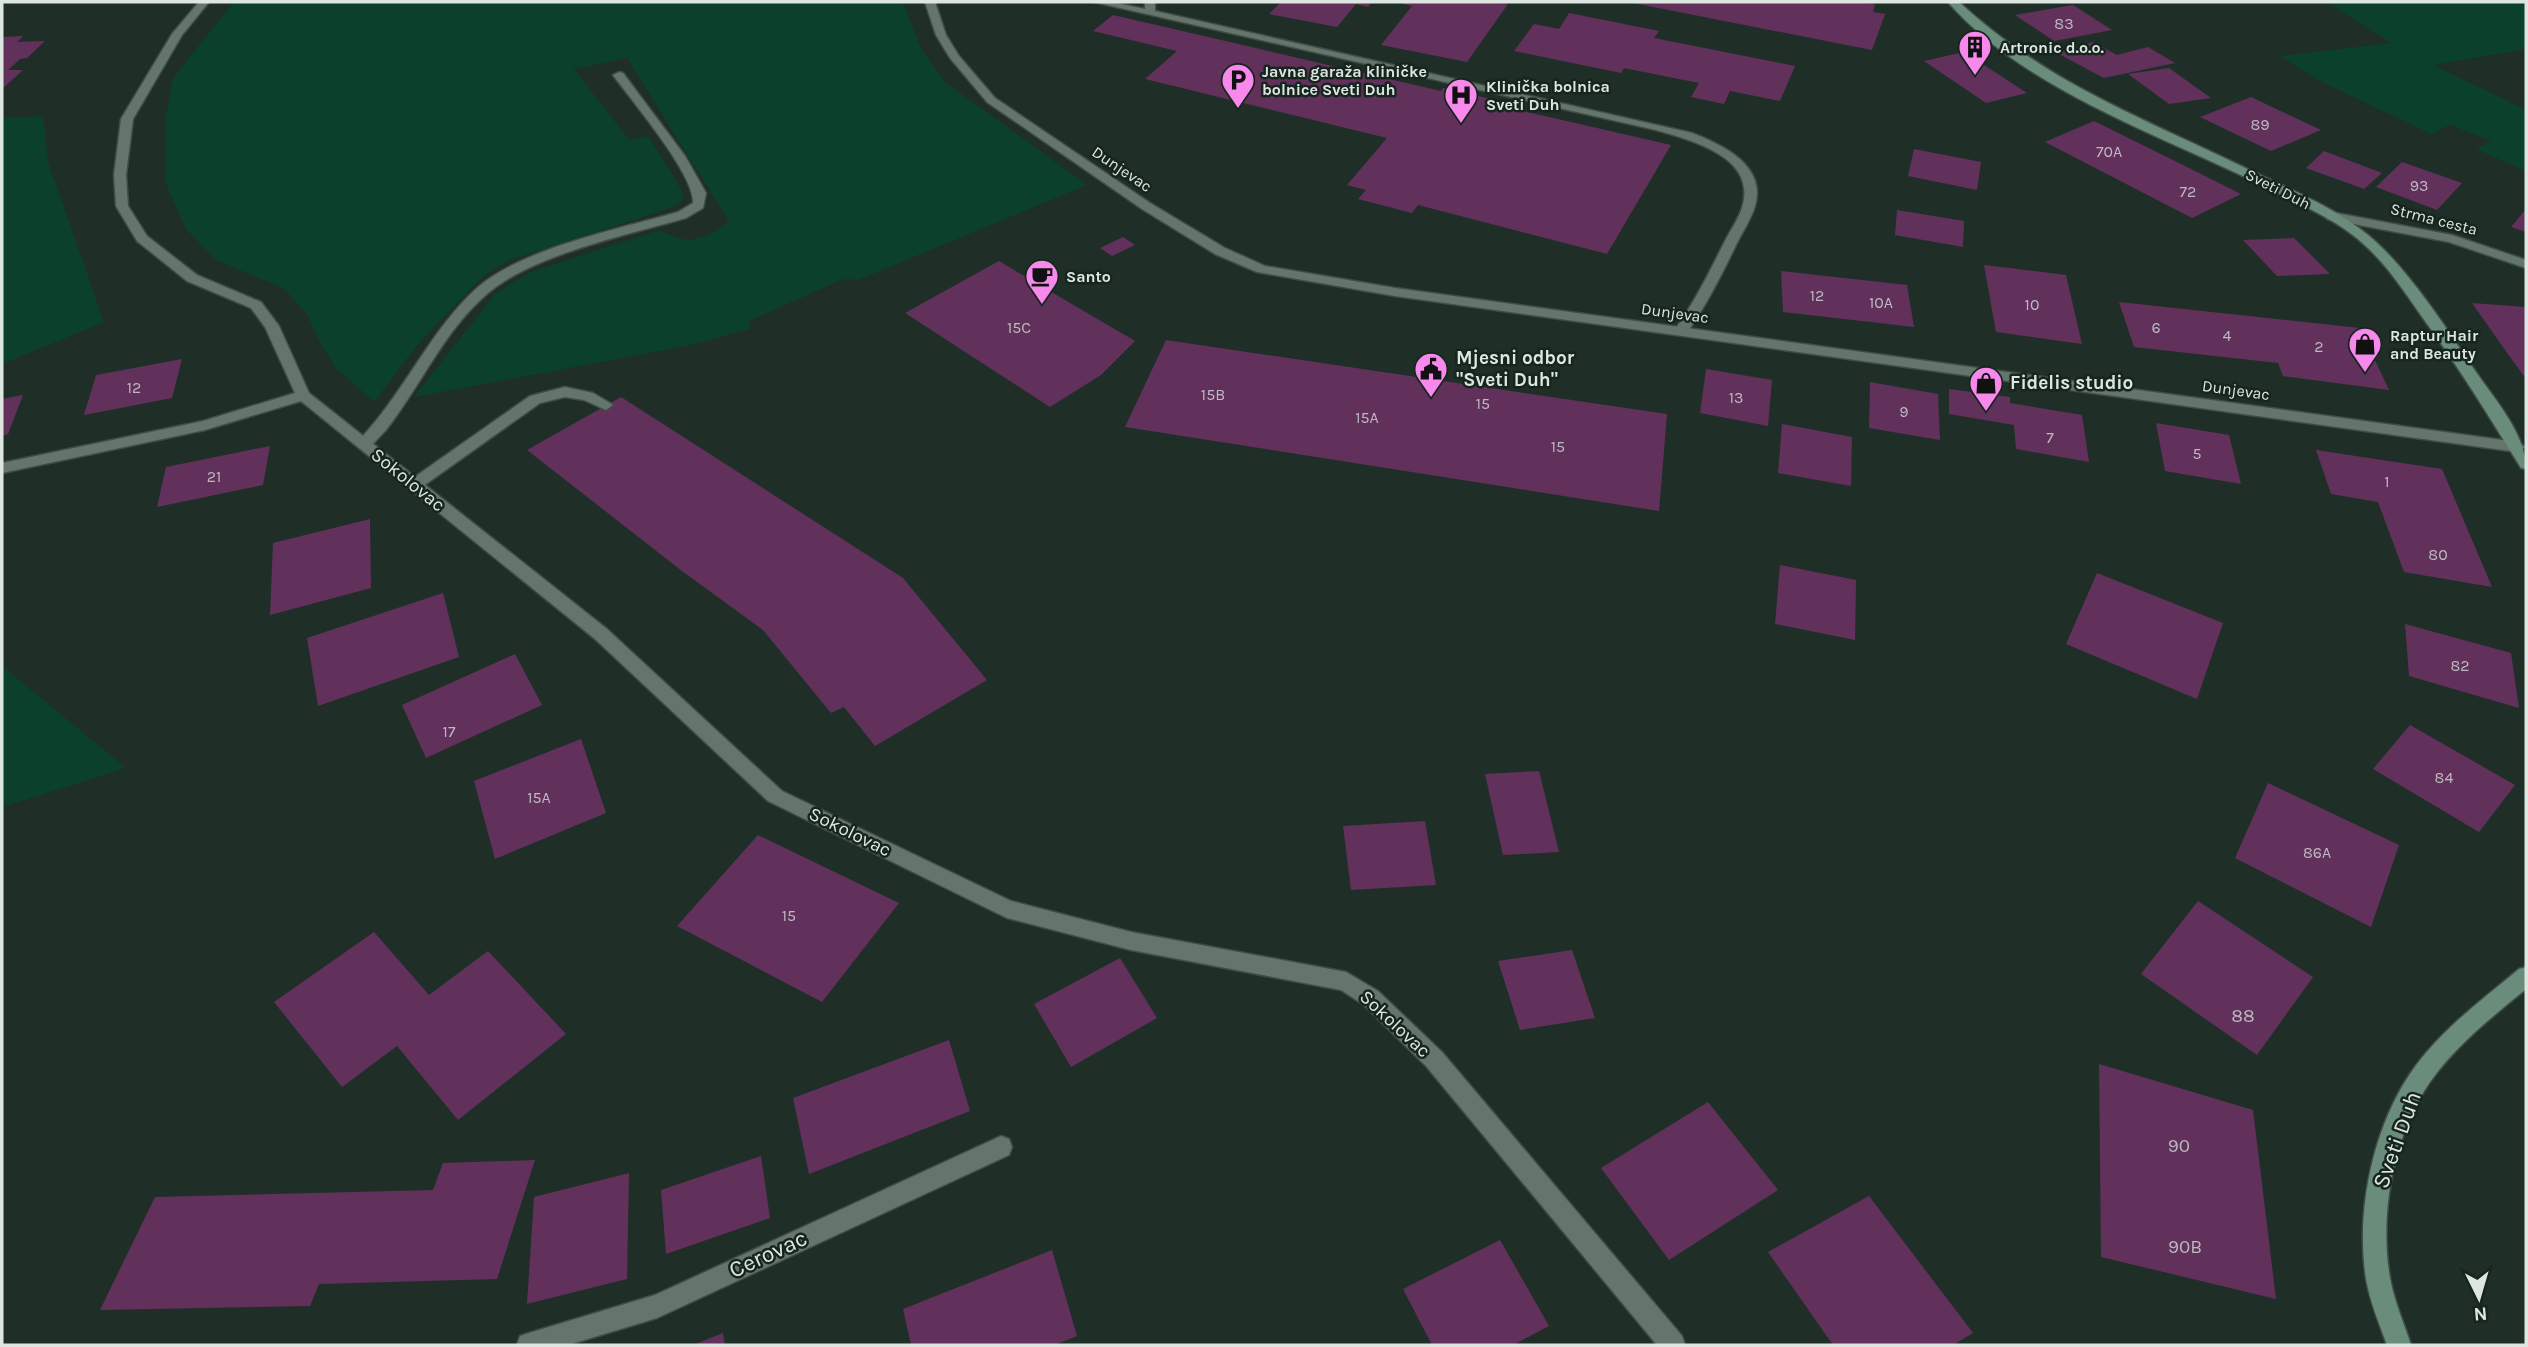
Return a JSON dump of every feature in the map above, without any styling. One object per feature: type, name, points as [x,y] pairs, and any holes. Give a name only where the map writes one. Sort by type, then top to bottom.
[{"type":"main road","name":"Sveti Duh","points":[[1953,2],[1987,36],[2045,76],[2331,216],[2361,236],[2388,260],[2469,371],[2526,464]]},
{"type":"main road","name":"Sveti Duh","points":[[2399,1345],[2378,1278],[2376,1233],[2376,1198],[2392,1143],[2414,1088],[2445,1048],[2526,976]]},
{"type":"street","points":[[2,468],[205,425],[303,395],[272,326],[256,305],[191,278],[142,239],[122,206],[120,175],[127,119],[177,34],[204,2]]},
{"type":"street","points":[[1099,2],[1150,7],[1658,127],[1720,149],[1738,164],[1750,181],[1750,201],[1705,297],[1681,331]]},
{"type":"street","name":"Dunjevac","points":[[931,7],[955,58],[991,100],[1108,181],[1220,251],[1262,269],[1329,282],[2517,447]]},
{"type":"street","points":[[364,444],[385,424],[451,327],[483,290],[517,268],[682,215],[699,205],[700,193],[681,159],[619,75]]},
{"type":"street","name":"Strma cesta","points":[[2331,216],[2452,239],[2526,264]]},
{"type":"street","points":[[414,485],[535,399],[565,392],[588,396],[606,405]]},
{"type":"street","name":"Sokolovac","points":[[303,395],[601,634],[775,796],[1007,909],[1131,941],[1346,981],[1371,998],[1433,1059],[1673,1345]]},
{"type":"street","name":"Cerovac","points":[[528,1345],[657,1306],[1002,1147]]},
{"type":"green space","points":[[234,2],[903,2],[921,49],[945,82],[1087,185],[858,280],[843,279],[749,321],[750,329],[686,346],[414,397],[496,293],[531,272],[660,230],[679,238],[704,237],[729,221],[627,58],[574,69],[629,140],[648,136],[684,198],[679,204],[665,210],[507,261],[483,276],[417,345],[374,402],[336,368],[321,345],[307,314],[283,288],[216,260],[186,229],[165,182],[166,116],[173,78]]},
{"type":"green space","points":[[2327,2],[2526,2],[2526,49],[2433,65],[2526,110],[2526,171],[2476,149],[2492,141],[2450,125],[2431,134],[2324,83],[2280,56],[2391,43]]},
{"type":"green space","points":[[43,116],[48,162],[104,322],[2,364],[2,118]]},
{"type":"green space","points":[[2,666],[126,768],[2,807]]},
{"type":"building","points":[[1281,2],[1372,2],[1368,7],[1356,4],[1337,27],[1269,14]]},
{"type":"building","points":[[1395,2],[1508,4],[1467,62],[1381,45],[1412,6]]},
{"type":"building","points":[[1628,2],[1861,2],[1875,4],[1873,12],[1885,14],[1872,50]]},
{"type":"building","points":[[2073,5],[2112,30],[2054,41],[2015,15]]},
{"type":"building","points":[[1569,13],[1659,31],[1654,38],[1795,66],[1780,101],[1730,91],[1724,104],[1691,97],[1699,83],[1624,68],[1621,73],[1514,51],[1534,24],[1559,29]]},
{"type":"building","points":[[1113,15],[1441,91],[1443,88],[1491,99],[1488,103],[1671,145],[1607,254],[1418,205],[1412,213],[1358,199],[1366,190],[1347,185],[1387,138],[1145,79],[1177,51],[1093,31]]},
{"type":"building","points":[[23,36],[17,42],[45,41],[27,58],[20,59],[8,70],[23,70],[2,89],[2,37]]},
{"type":"building","name":"Artronic d.o.o.","points":[[2093,42],[2117,55],[2148,47],[2175,63],[2104,78],[2057,53]]},
{"type":"building","name":"Artronic d.o.o.","points":[[1964,52],[2027,93],[1986,103],[1924,61]]},
{"type":"building","points":[[2169,68],[2211,98],[2169,104],[2128,74]]},
{"type":"building","points":[[2251,97],[2321,130],[2271,151],[2200,117]]},
{"type":"building","points":[[2094,121],[2241,194],[2192,218],[2045,142]]},
{"type":"building","points":[[1914,149],[1981,162],[1977,190],[1908,176]]},
{"type":"building","points":[[2324,151],[2382,173],[2364,189],[2306,168]]},
{"type":"building","points":[[2402,162],[2462,183],[2437,210],[2376,187]]},
{"type":"building","points":[[2526,209],[2526,232],[2511,227]]},
{"type":"building","points":[[1897,210],[1964,221],[1963,247],[1895,235]]},
{"type":"building","points":[[1123,237],[1135,245],[1112,256],[1100,248]]},
{"type":"building","points":[[2294,238],[2330,274],[2277,276],[2243,240]]},
{"type":"building","points":[[999,261],[1135,341],[1101,375],[1050,407],[905,313]]},
{"type":"building","points":[[1984,265],[2066,275],[2082,344],[1996,332]]},
{"type":"building","points":[[1781,271],[1907,285],[1914,327],[1783,312]]},
{"type":"building","points":[[2119,302],[2360,328],[2389,390],[2283,376],[2278,363],[2134,347]]},
{"type":"building","points":[[2472,303],[2526,307],[2526,379],[2505,350]]},
{"type":"building","points":[[1166,340],[1667,414],[1659,511],[1125,427]]},
{"type":"building","points":[[182,359],[172,398],[84,415],[96,375]]},
{"type":"building","points":[[1706,369],[1772,380],[1768,426],[1700,413]]},
{"type":"building","points":[[1870,382],[1938,394],[1940,440],[1869,428]]},
{"type":"building","points":[[1949,389],[2010,397],[2010,403],[2082,415],[2089,462],[2016,449],[2014,425],[1949,414]]},
{"type":"building","points":[[23,395],[8,434],[2,436],[2,399]]},
{"type":"building","points":[[621,397],[903,578],[987,680],[875,746],[844,707],[831,713],[763,630],[682,571],[527,450]]},
{"type":"building","points":[[2156,423],[2229,435],[2241,484],[2165,471]]},
{"type":"building","points":[[1782,424],[1852,437],[1851,486],[1778,473]]},
{"type":"building","points":[[270,446],[263,485],[157,507],[166,467]]},
{"type":"building","points":[[2316,450],[2442,469],[2492,587],[2404,572],[2378,502],[2331,494]]},
{"type":"building","points":[[370,519],[371,588],[270,615],[273,543]]},
{"type":"building","points":[[1780,565],[1856,580],[1855,640],[1775,624]]},
{"type":"building","points":[[2097,573],[2223,623],[2197,699],[2066,644]]},
{"type":"building","points":[[443,593],[459,657],[318,706],[307,638]]},
{"type":"building","points":[[2405,624],[2511,653],[2519,708],[2409,676]]},
{"type":"building","points":[[515,654],[542,705],[426,758],[402,705]]},
{"type":"building","points":[[2410,725],[2515,785],[2479,832],[2373,769]]},
{"type":"building","points":[[581,739],[606,813],[495,859],[474,781]]},
{"type":"building","points":[[1539,771],[1559,852],[1503,855],[1485,774]]},
{"type":"building","points":[[2268,783],[2399,845],[2371,927],[2235,858]]},
{"type":"building","points":[[1425,821],[1436,885],[1351,890],[1343,826]]},
{"type":"building","points":[[758,835],[899,903],[822,1002],[677,926]]},
{"type":"building","points":[[2198,901],[2313,977],[2257,1055],[2141,974]]},
{"type":"building","points":[[374,932],[429,995],[488,951],[566,1034],[458,1120],[397,1046],[342,1087],[274,1002]]},
{"type":"building","points":[[1572,950],[1595,1018],[1520,1030],[1498,961]]},
{"type":"building","points":[[1120,958],[1157,1018],[1071,1067],[1034,1004]]},
{"type":"building","points":[[949,1040],[970,1111],[809,1174],[793,1098]]},
{"type":"building","points":[[2099,1064],[2253,1110],[2276,1299],[2101,1257]]},
{"type":"building","points":[[1708,1102],[1778,1190],[1669,1260],[1601,1168]]},
{"type":"building","points":[[761,1156],[770,1218],[666,1254],[661,1190]]},
{"type":"building","points":[[535,1160],[497,1279],[319,1284],[310,1306],[100,1310],[155,1197],[433,1190],[443,1163]]},
{"type":"building","points":[[629,1173],[627,1279],[527,1304],[534,1197]]},
{"type":"building","points":[[1869,1196],[1973,1333],[1953,1345],[1833,1345],[1768,1252]]},
{"type":"building","points":[[1500,1240],[1549,1326],[1513,1345],[1432,1345],[1403,1289]]},
{"type":"building","points":[[1052,1250],[1077,1336],[1054,1345],[911,1345],[903,1309]]},
{"type":"building","points":[[723,1333],[725,1345],[693,1345]]},
{"type":"place","name":"Artronic d.o.o.","points":[[1975,77]]},
{"type":"place","name":"Javna garaža kliničke bolnice Sveti Duh","points":[[1238,110]]},
{"type":"place","name":"Klinička bolnica Sveti Duh","points":[[1461,125]]},
{"type":"place","name":"Santo","points":[[1042,306]]},
{"type":"place","name":"Raptur Hair and Beauty","points":[[2365,374]]},
{"type":"place","name":"Mjesni odbor \"Sveti Duh\"","points":[[1431,399]]},
{"type":"place","name":"Fidelis studio","points":[[1986,413]]}]
